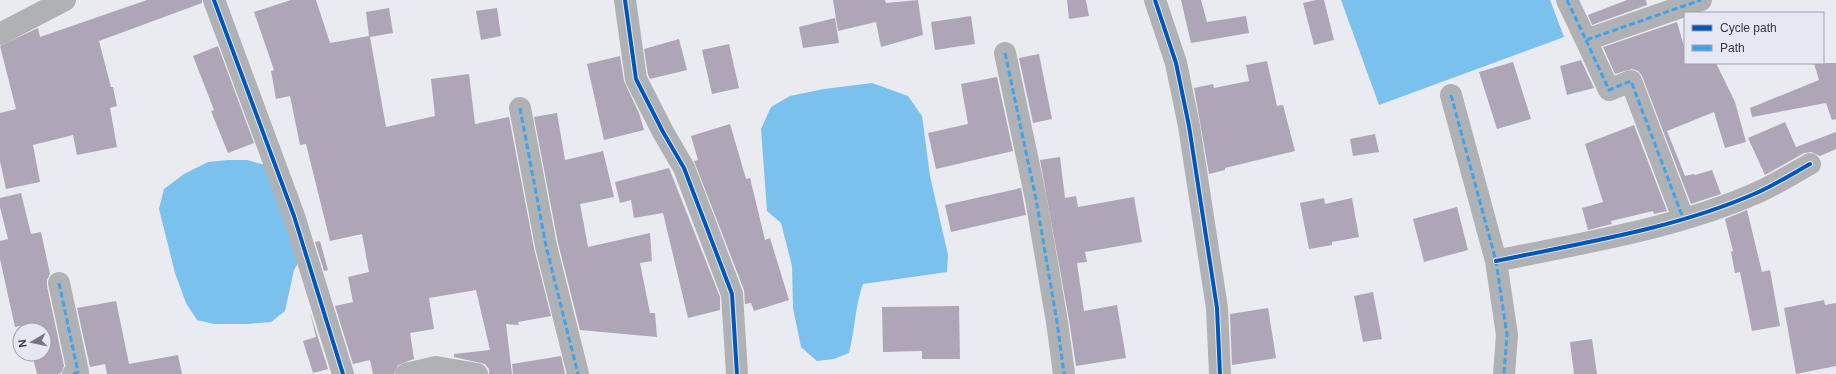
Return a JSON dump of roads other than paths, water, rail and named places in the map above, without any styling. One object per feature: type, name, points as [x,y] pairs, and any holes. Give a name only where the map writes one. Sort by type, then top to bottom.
[{"type":"street","points":[[0,34],[65,0]]},
{"type":"street","points":[[214,0],[242,72],[294,216],[343,374]]},
{"type":"street","points":[[625,0],[636,79],[663,132],[684,168],[732,294],[738,374]]},
{"type":"street","points":[[1155,0],[1176,63],[1189,126],[1217,308],[1220,374]]},
{"type":"street","points":[[1567,0],[1609,90],[1631,81],[1684,218]]},
{"type":"street","points":[[1586,40],[1701,0]]},
{"type":"street","points":[[1006,53],[1036,200],[1057,322],[1064,374]]},
{"type":"street","points":[[1450,95],[1496,261],[1507,335],[1504,374]]},
{"type":"street","points":[[520,108],[546,246],[578,374]]},
{"type":"street","points":[[1496,261],[1617,236],[1684,218],[1754,194],[1810,164]]},
{"type":"street","points":[[59,283],[78,372],[73,374]]},
{"type":"street","points":[[406,374],[436,368],[477,374]]},
{"type":"water","points":[[1341,0],[1550,0],[1564,37],[1379,105]]},
{"type":"water","points":[[872,83],[908,96],[922,116],[930,176],[948,255],[947,272],[863,284],[858,301],[849,353],[834,359],[817,361],[801,347],[793,308],[792,266],[781,223],[767,211],[761,129],[771,107],[790,96],[824,89]]},
{"type":"water","points":[[247,160],[265,165],[301,258],[294,270],[285,311],[271,322],[214,324],[197,320],[186,303],[175,273],[159,209],[164,189],[184,174],[208,162]]}]
